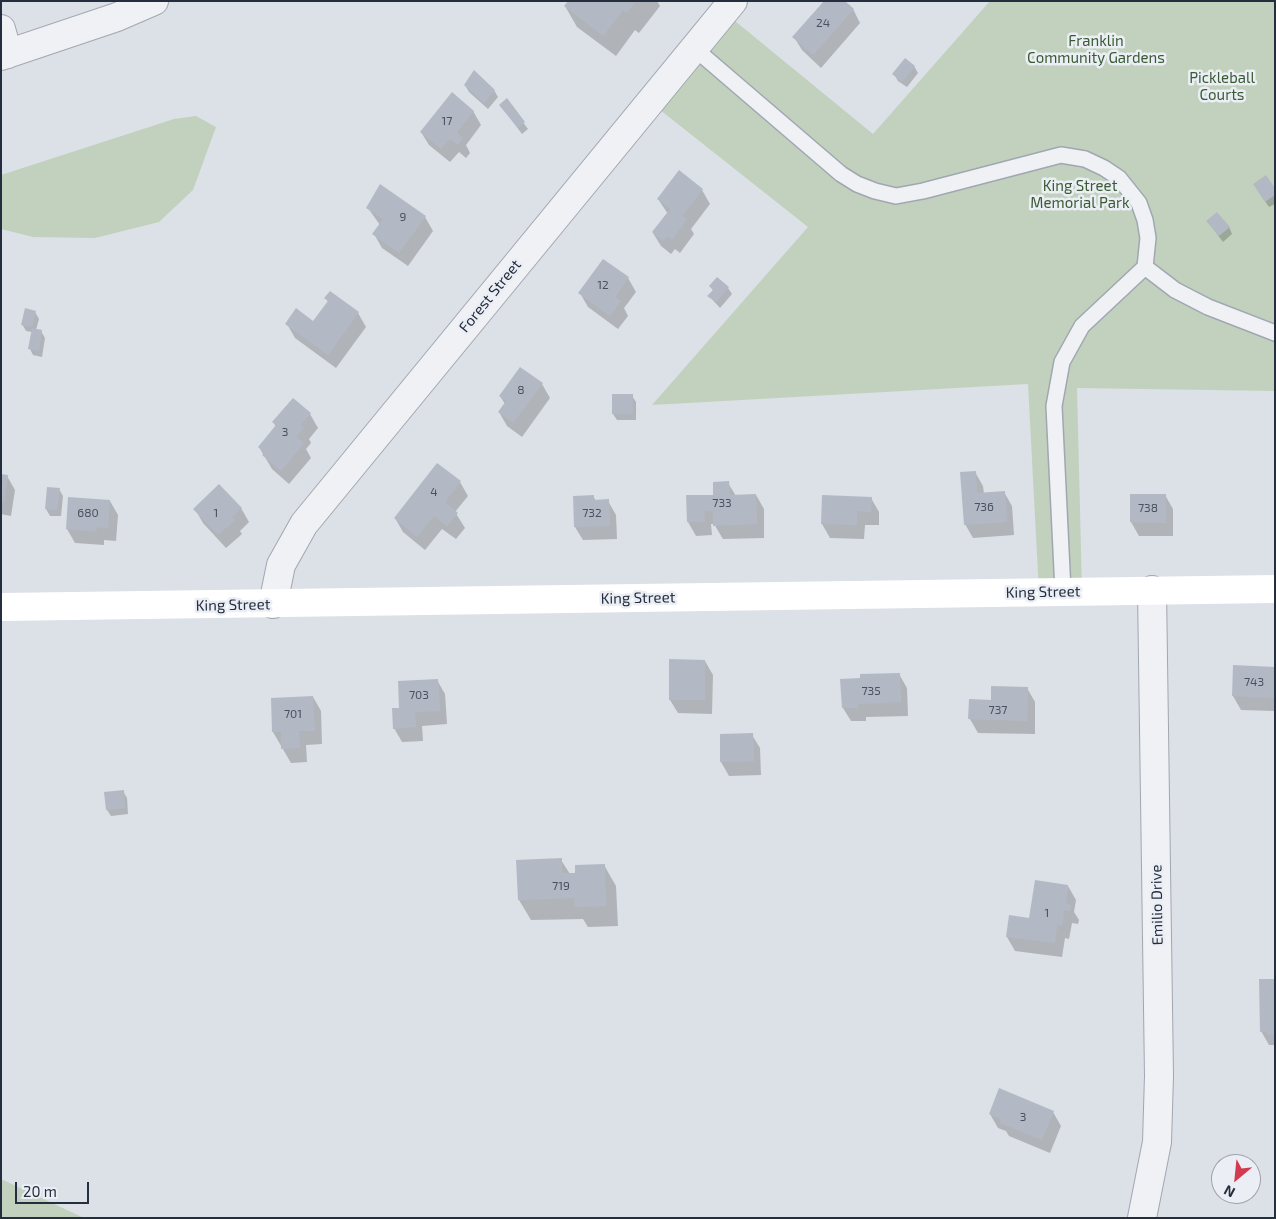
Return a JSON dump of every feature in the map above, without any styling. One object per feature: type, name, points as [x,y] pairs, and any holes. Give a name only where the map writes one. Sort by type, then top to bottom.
[{"type":"main road","name":"King Street","points":[[1,607],[1275,589]]},
{"type":"street","points":[[4,46],[117,17],[154,1]]},
{"type":"street","name":"Forest Street","points":[[273,604],[280,565],[304,524],[733,1]]},
{"type":"street","name":"Emilio Drive","points":[[1142,1218],[1157,1142],[1159,1076],[1152,590]]},
{"type":"lane","points":[[694,48],[841,174],[857,184],[876,191],[896,196],[923,191],[1061,156],[1085,159],[1104,168],[1119,178],[1139,203],[1145,220],[1148,238],[1145,267],[1082,326],[1062,362],[1054,406],[1063,591]]},
{"type":"lane","points":[[1145,267],[1176,290],[1208,306],[1275,333]]},
{"type":"green space","name":"King Street Memorial Park","points":[[990,1],[1275,1],[1275,391],[1077,388],[1082,591],[1039,592],[1028,384],[652,405],[808,227],[650,102],[724,12],[873,134]]},
{"type":"green space","points":[[196,116],[216,127],[193,190],[159,222],[95,238],[33,237],[1,229],[1,175],[174,119]]},
{"type":"green space","points":[[1,1179],[84,1218],[1,1218]]},
{"type":"building","points":[[568,1],[636,1],[627,13],[623,10],[603,36],[564,6]]},
{"type":"building","points":[[824,1],[845,1],[854,9],[813,55],[792,37]]},
{"type":"building","points":[[905,58],[915,66],[902,82],[892,74]]},
{"type":"building","points":[[474,70],[495,90],[484,103],[464,85]]},
{"type":"building","points":[[452,92],[474,111],[457,132],[463,138],[458,145],[450,139],[441,149],[420,132]]},
{"type":"building","points":[[507,98],[525,122],[518,128],[499,105]]},
{"type":"building","points":[[679,170],[703,189],[682,216],[687,219],[672,240],[667,236],[663,241],[652,232],[670,209],[657,199]]},
{"type":"building","points":[[1266,175],[1275,188],[1275,195],[1265,202],[1253,184]]},
{"type":"building","points":[[380,184],[426,216],[399,253],[372,234],[383,219],[366,208]]},
{"type":"building","points":[[1217,212],[1230,227],[1219,236],[1206,221]]},
{"type":"building","points":[[603,259],[629,277],[615,297],[621,301],[610,316],[578,293]]},
{"type":"building","points":[[717,277],[729,287],[716,302],[707,296],[713,290],[709,286]]},
{"type":"building","points":[[330,291],[359,312],[328,355],[285,324],[296,308],[313,321],[328,301],[324,298]]},
{"type":"building","points":[[25,308],[36,311],[32,327],[21,325]]},
{"type":"building","points":[[32,328],[42,330],[39,351],[28,349]]},
{"type":"building","points":[[520,367],[543,383],[513,423],[498,412],[506,401],[499,396]]},
{"type":"building","points":[[612,394],[633,394],[633,414],[612,414]]},
{"type":"building","points":[[293,398],[311,413],[301,425],[304,428],[296,437],[304,443],[281,471],[262,455],[265,453],[258,447],[276,425],[272,422]]},
{"type":"building","points":[[437,463],[461,481],[445,502],[458,513],[447,526],[434,516],[417,537],[394,518]]},
{"type":"building","points":[[976,471],[977,493],[1005,491],[1007,522],[964,525],[960,472]]},
{"type":"building","points":[[1,474],[8,475],[4,502],[1,502]]},
{"type":"building","points":[[729,481],[730,495],[756,494],[757,524],[713,526],[713,511],[704,511],[705,522],[687,522],[686,495],[713,495],[713,482]]},
{"type":"building","points":[[219,484],[242,508],[232,517],[235,520],[218,535],[193,509]]},
{"type":"building","points":[[47,487],[60,488],[57,510],[45,509]]},
{"type":"building","points":[[1130,494],[1166,494],[1166,523],[1130,522]]},
{"type":"building","points":[[594,495],[594,500],[609,499],[610,526],[574,527],[573,496]]},
{"type":"building","points":[[822,495],[872,497],[871,512],[857,511],[857,525],[821,524]]},
{"type":"building","points":[[68,497],[110,500],[108,528],[97,527],[96,532],[66,529]]},
{"type":"building","points":[[669,659],[705,660],[705,700],[669,700]]},
{"type":"building","points":[[1233,665],[1275,667],[1275,698],[1232,696]]},
{"type":"building","points":[[900,673],[901,702],[858,704],[858,708],[842,708],[840,679],[860,678],[860,674]]},
{"type":"building","points":[[438,679],[440,711],[415,712],[416,727],[393,729],[392,708],[399,708],[398,681]]},
{"type":"building","points":[[991,686],[1028,687],[1027,721],[968,719],[969,699],[991,700]]},
{"type":"building","points":[[313,696],[315,731],[299,731],[300,748],[281,749],[281,732],[272,732],[271,698]]},
{"type":"building","points":[[753,733],[754,761],[720,762],[720,734]]},
{"type":"building","points":[[124,790],[125,808],[106,810],[104,792]]},
{"type":"building","points":[[562,858],[562,873],[575,873],[575,865],[605,864],[606,906],[574,907],[574,898],[518,900],[516,860]]},
{"type":"building","points":[[1035,880],[1068,885],[1066,904],[1071,905],[1070,911],[1064,910],[1062,926],[1057,925],[1055,943],[1006,937],[1009,915],[1029,918]]},
{"type":"building","points":[[1259,979],[1275,979],[1275,1035],[1267,1035],[1267,1031],[1260,1032]]},
{"type":"building","points":[[999,1088],[1054,1111],[1042,1140],[1000,1123],[1001,1119],[989,1114]]},
{"type":"park label","name":"Franklin Community Gardens","points":[[1096,50]]},
{"type":"park label","name":"Pickleball Courts","points":[[1222,86]]}]
